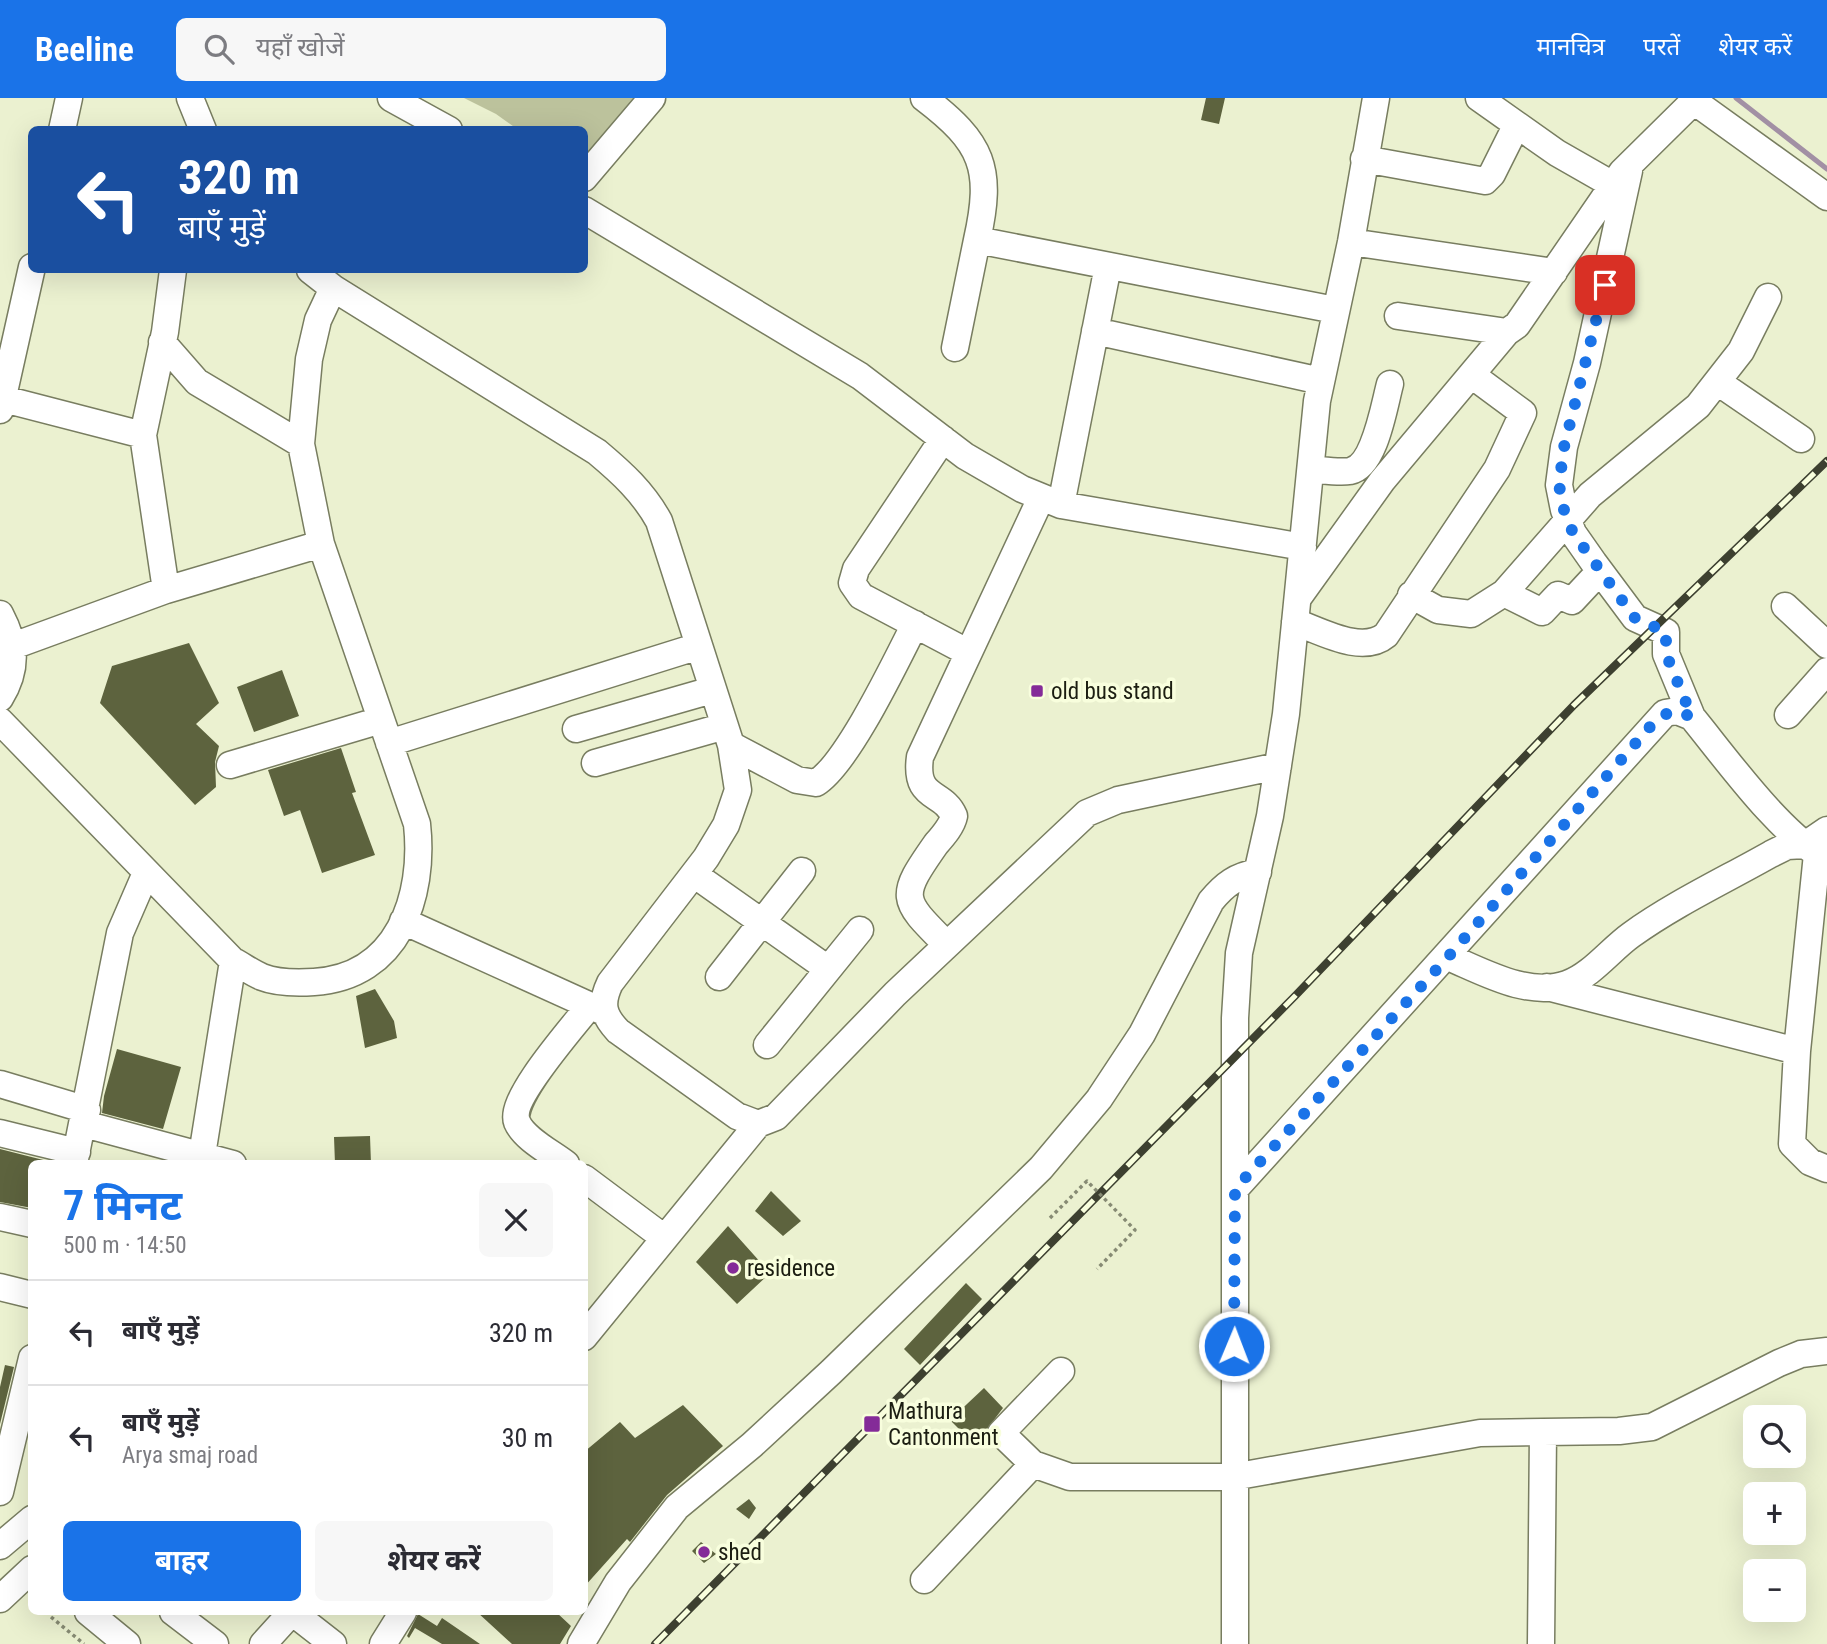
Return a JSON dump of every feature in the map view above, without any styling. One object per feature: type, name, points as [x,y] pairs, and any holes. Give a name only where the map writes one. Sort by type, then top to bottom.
[{"type":"street","points":[[63,126],[69,98]]},
{"type":"street","points":[[390,98],[441,126]]},
{"type":"street","points":[[588,173],[652,98]]},
{"type":"street","points":[[924,98],[946,115],[981,159],[985,179],[977,240],[955,348]]},
{"type":"street","points":[[1235,1644],[1235,1018],[1239,953],[1278,766],[1321,381],[1351,242],[1376,98]]},
{"type":"street","points":[[1479,98],[1516,126],[1613,185]]},
{"type":"street","points":[[1296,610],[1382,481],[1473,376],[1507,332],[1517,325],[1630,163],[1696,100],[1827,197]]},
{"type":"street","points":[[1364,159],[1485,181],[1492,174],[1516,126]]},
{"type":"street","points":[[1630,163],[1587,363],[1564,447],[1559,485],[1568,519],[1573,533],[1635,618],[1666,632],[1666,654],[1692,717],[1755,792],[1819,847]]},
{"type":"street","points":[[588,212],[860,376],[1000,478],[1051,501],[1303,547]]},
{"type":"street","points":[[977,240],[1335,310]]},
{"type":"street","points":[[1351,242],[1555,272]]},
{"type":"street","points":[[947,945],[914,912],[909,901],[910,888],[917,872],[953,821],[951,810],[922,785],[918,771],[925,741],[967,652],[1051,501],[1095,331],[1108,266]]},
{"type":"street","points":[[31,273],[1,402],[144,435]]},
{"type":"street","points":[[166,590],[144,435],[173,273]]},
{"type":"street","points":[[0,721],[233,961],[263,978],[297,983],[335,981],[359,971],[379,957],[393,940],[411,904],[420,851],[417,824],[321,544],[301,444],[309,359],[318,320],[318,275]]},
{"type":"street","points":[[318,275],[597,452],[626,476],[647,500],[659,521],[728,735],[738,790],[734,808],[695,875],[610,983],[597,1009],[525,1090],[517,1112],[517,1122],[528,1135],[559,1160]]},
{"type":"street","points":[[1411,594],[1438,610],[1471,614],[1504,593],[1590,495],[1698,406],[1719,383],[1741,351],[1768,297]]},
{"type":"street","points":[[1398,316],[1507,332]]},
{"type":"street","points":[[1095,331],[1321,381]]},
{"type":"street","points":[[162,342],[197,382],[301,444]]},
{"type":"street","points":[[1296,610],[1360,643],[1372,644],[1386,635],[1497,469],[1523,413],[1473,376]]},
{"type":"street","points":[[1719,383],[1801,439]]},
{"type":"street","points":[[1311,469],[1350,471],[1362,466],[1374,444],[1390,384]]},
{"type":"street","points":[[943,439],[852,577],[854,589],[861,596],[967,652]]},
{"type":"street","points":[[13,646],[166,590],[321,544]]},
{"type":"street","points":[[1504,593],[1542,612],[1558,595],[1572,601],[1600,571]]},
{"type":"street","points":[[1785,606],[1827,645]]},
{"type":"street","points":[[0,614],[13,646],[10,682],[0,698]]},
{"type":"street","points":[[595,763],[728,735],[797,780],[816,783],[826,777],[863,722],[915,624]]},
{"type":"street","points":[[230,765],[385,731],[699,646]]},
{"type":"street","points":[[1788,715],[1827,671]]},
{"type":"street","points":[[576,729],[712,690]]},
{"type":"street","points":[[1235,1189],[1448,957],[1656,720],[1665,713],[1677,711],[1692,717]]},
{"type":"street","points":[[588,1332],[758,1124],[776,1117],[947,945],[1087,813],[1118,800],[1278,766]]},
{"type":"street","points":[[1545,987],[1566,984],[1599,963],[1631,935],[1771,854],[1787,846],[1819,847]]},
{"type":"street","points":[[1819,847],[1797,1051],[1792,1144],[1810,1162],[1827,1169]]},
{"type":"street","points":[[719,977],[802,871]]},
{"type":"street","points":[[581,1644],[618,1582],[677,1507],[752,1445],[831,1372],[1041,1167],[1100,1099],[1142,1034],[1211,901],[1222,888],[1240,875],[1258,872]]},
{"type":"street","points":[[0,1133],[76,1158],[120,933],[146,873]]},
{"type":"street","points":[[695,875],[828,969]]},
{"type":"street","points":[[403,921],[597,1009],[625,1036],[737,1116],[758,1124]]},
{"type":"street","points":[[767,1045],[860,930]]},
{"type":"street","points":[[1448,957],[1513,984],[1545,987],[1797,1051]]},
{"type":"street","points":[[202,1155],[233,961]]},
{"type":"street","points":[[0,1084],[86,1117],[219,1160]]},
{"type":"street","points":[[588,1181],[663,1237]]},
{"type":"street","points":[[0,1217],[28,1223]]},
{"type":"street","points":[[0,1287],[28,1294]]},
{"type":"street","points":[[1061,1371],[1001,1433],[1033,1464],[1070,1477],[1233,1477],[1480,1433],[1619,1431],[1652,1427],[1779,1363],[1801,1354],[1827,1351]]},
{"type":"street","points":[[0,1492],[28,1375]]},
{"type":"street","points":[[1541,1644],[1544,1432]]},
{"type":"street","points":[[924,1580],[1033,1464]]},
{"type":"street","points":[[0,1546],[28,1522]]},
{"type":"street","points":[[0,1599],[28,1573]]},
{"type":"street","points":[[92,1615],[127,1644]]},
{"type":"street","points":[[177,1615],[215,1644]]},
{"type":"street","points":[[263,1644],[289,1615]]},
{"type":"street","points":[[295,1615],[315,1639]]},
{"type":"street","points":[[383,1644],[401,1615]]},
{"type":"path","points":[[1050,1218],[1087,1181],[1135,1230],[1097,1269]]},
{"type":"path","points":[[51,1617],[85,1644]]},
{"type":"green space","points":[[464,98],[642,98],[588,167],[588,126],[513,126]]},
{"type":"building","points":[[1206,98],[1225,98],[1219,124],[1201,120]]},
{"type":"building","points":[[189,643],[219,703],[196,724],[219,746],[215,762],[216,787],[195,805],[100,703],[112,666]]},
{"type":"building","points":[[282,670],[299,716],[254,732],[237,687]]},
{"type":"building","points":[[341,748],[356,792],[352,793],[375,855],[322,873],[300,810],[284,816],[268,770]]},
{"type":"building","points":[[375,989],[394,1021],[397,1038],[365,1048],[356,996]]},
{"type":"building","points":[[117,1049],[181,1067],[163,1129],[102,1113]]},
{"type":"building","points":[[370,1136],[371,1160],[335,1160],[334,1137]]},
{"type":"building","points":[[0,1149],[43,1160],[28,1160],[28,1207],[0,1202]]},
{"type":"building","name":"residence","points":[[771,1191],[801,1221],[783,1236],[755,1211]]},
{"type":"building","name":"residence","points":[[728,1226],[770,1273],[737,1304],[696,1262]]},
{"type":"building","points":[[966,1283],[982,1299],[920,1365],[904,1349]]},
{"type":"building","points":[[5,1365],[14,1367],[0,1424],[0,1387]]},
{"type":"building","points":[[984,1388],[1003,1408],[975,1445],[950,1420]]},
{"type":"building","points":[[683,1405],[723,1446],[667,1495],[630,1542],[627,1539],[588,1583],[588,1449],[620,1422],[635,1438]]},
{"type":"building","name":"shed","points":[[749,1499],[756,1508],[749,1519],[736,1509]]},
{"type":"building","name":"shed","points":[[701,1542],[716,1554],[704,1563],[692,1551]]},
{"type":"building","points":[[420,1615],[437,1626],[442,1618],[480,1644],[442,1644],[415,1628],[409,1638],[407,1636]]},
{"type":"building","points":[[480,1615],[559,1615],[571,1626],[560,1644],[512,1644]]},
{"type":"waterway","points":[[1736,98],[1827,169]]},
{"type":"railway","points":[[655,1644],[1295,996],[1574,705],[1827,461]]},
{"type":"place","name":"old bus stand","points":[[1037,691]]},
{"type":"place","name":"residence","points":[[733,1268]]},
{"type":"place","name":"Mathura Cantonment","points":[[872,1424]]},
{"type":"place","name":"shed","points":[[704,1552]]},
{"type":"route","points":[[1234,1346],[1235,1189],[1448,957],[1656,720],[1665,713],[1677,711],[1692,717],[1666,654],[1666,632],[1635,618],[1573,533],[1564,510],[1559,485],[1564,447],[1605,285]]}]
